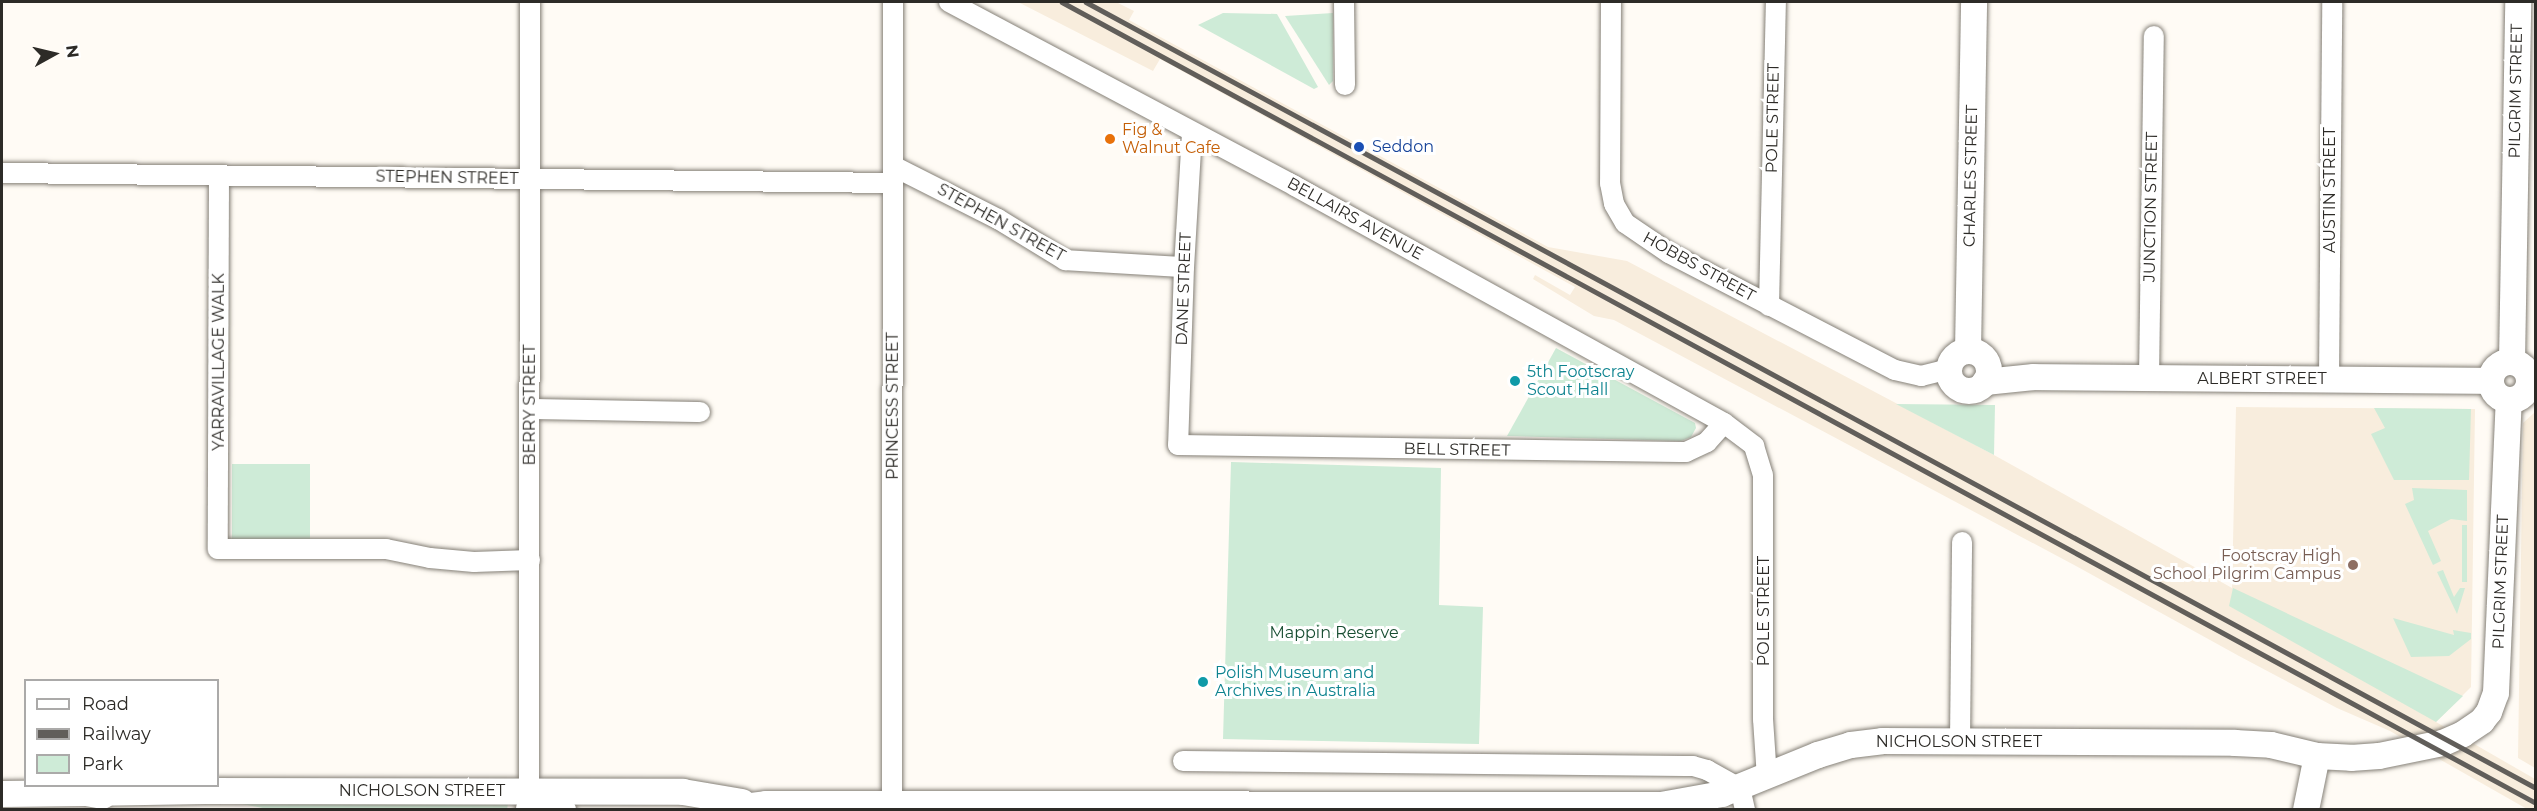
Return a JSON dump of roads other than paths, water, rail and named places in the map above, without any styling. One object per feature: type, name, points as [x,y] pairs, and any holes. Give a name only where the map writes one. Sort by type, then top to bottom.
[{"type":"street","name":"BERRY STREET","points":[[529,803],[530,2]]},
{"type":"street","name":"PRINCESS STREET","points":[[892,807],[893,2]]},
{"type":"street","name":"BELLAIRS AVENUE","points":[[950,2],[1295,186],[1724,423],[1754,446]]},
{"type":"street","points":[[1344,2],[1345,86]]},
{"type":"street","name":"HOBBS STREET","points":[[1611,2],[1610,183],[1619,215],[1633,230],[1669,253],[1895,370],[1921,375],[1949,369]]},
{"type":"street","name":"POLE STREET","points":[[1769,306],[1776,2]]},
{"type":"street","name":"CHARLES STREET","points":[[1968,351],[1974,2]]},
{"type":"street","name":"AUSTIN STREET","points":[[2329,379],[2332,2]]},
{"type":"street","name":"PILGRIM STREET","points":[[2518,2],[2526,373]]},
{"type":"street","name":"JUNCTION STREET","points":[[2149,379],[2154,36]]},
{"type":"street","name":"DANE STREET","points":[[1178,445],[1184,267],[1192,133]]},
{"type":"street","name":"STEPHEN STREET","points":[[2,173],[531,179],[893,174],[998,219],[1065,260],[1184,267]]},
{"type":"street","name":"YARRAVILLAGE WALK","points":[[219,176],[218,549],[386,549],[430,558],[474,562],[530,560]]},
{"type":"street","points":[[1968,351],[1981,355],[1987,375],[1973,390],[1965,391],[1953,383],[1949,369],[1955,356],[1968,351]]},
{"type":"street","points":[[2506,362],[2526,373],[2524,394],[2509,400],[2494,392],[2491,381],[2495,369],[2506,362]]},
{"type":"street","name":"ALBERT STREET","points":[[1987,375],[2149,379],[2491,381]]},
{"type":"street","name":"PILGRIM STREET","points":[[2449,740],[2482,721],[2489,712],[2496,693],[2509,400]]},
{"type":"street","points":[[530,409],[700,412]]},
{"type":"street","name":"BELL STREET","points":[[1178,445],[1686,452],[1707,441],[1724,423]]},
{"type":"street","name":"POLE STREET","points":[[1754,446],[1763,475],[1763,719],[1767,777]]},
{"type":"street","points":[[1960,741],[1962,542]]},
{"type":"street","name":"NICHOLSON STREET","points":[[719,810],[756,805],[892,807],[1641,806],[1743,799],[1767,777],[1818,755],[1882,741],[2235,742],[2271,745],[2317,756],[2365,758],[2449,740]]},
{"type":"street","points":[[2306,810],[2317,756]]},
{"type":"street","points":[[1183,761],[1686,766],[1707,770],[1743,799]]},
{"type":"street","name":"NICHOLSON STREET","points":[[86,794],[198,791],[529,803],[683,792],[756,805]]},
{"type":"street","points":[[2,794],[86,794],[181,810]]},
{"type":"street","points":[[529,803],[563,810]]},
{"type":"railway","points":[[1062,2],[2536,803]]},
{"type":"railway","points":[[1086,2],[2536,788]]},
{"type":"place","name":"Fig & Walnut Cafe","points":[[1110,139]]},
{"type":"place","name":"Seddon","points":[[1359,147]]},
{"type":"place","name":"5th Footscray Scout Hall","points":[[1515,381]]},
{"type":"place","name":"Footscray High School Pilgrim Campus","points":[[2353,565]]},
{"type":"place","name":"Polish Museum and Archives in Australia","points":[[1203,682]]},
{"type":"park label","name":"Mappin Reserve","points":[[1334,633]]}]
